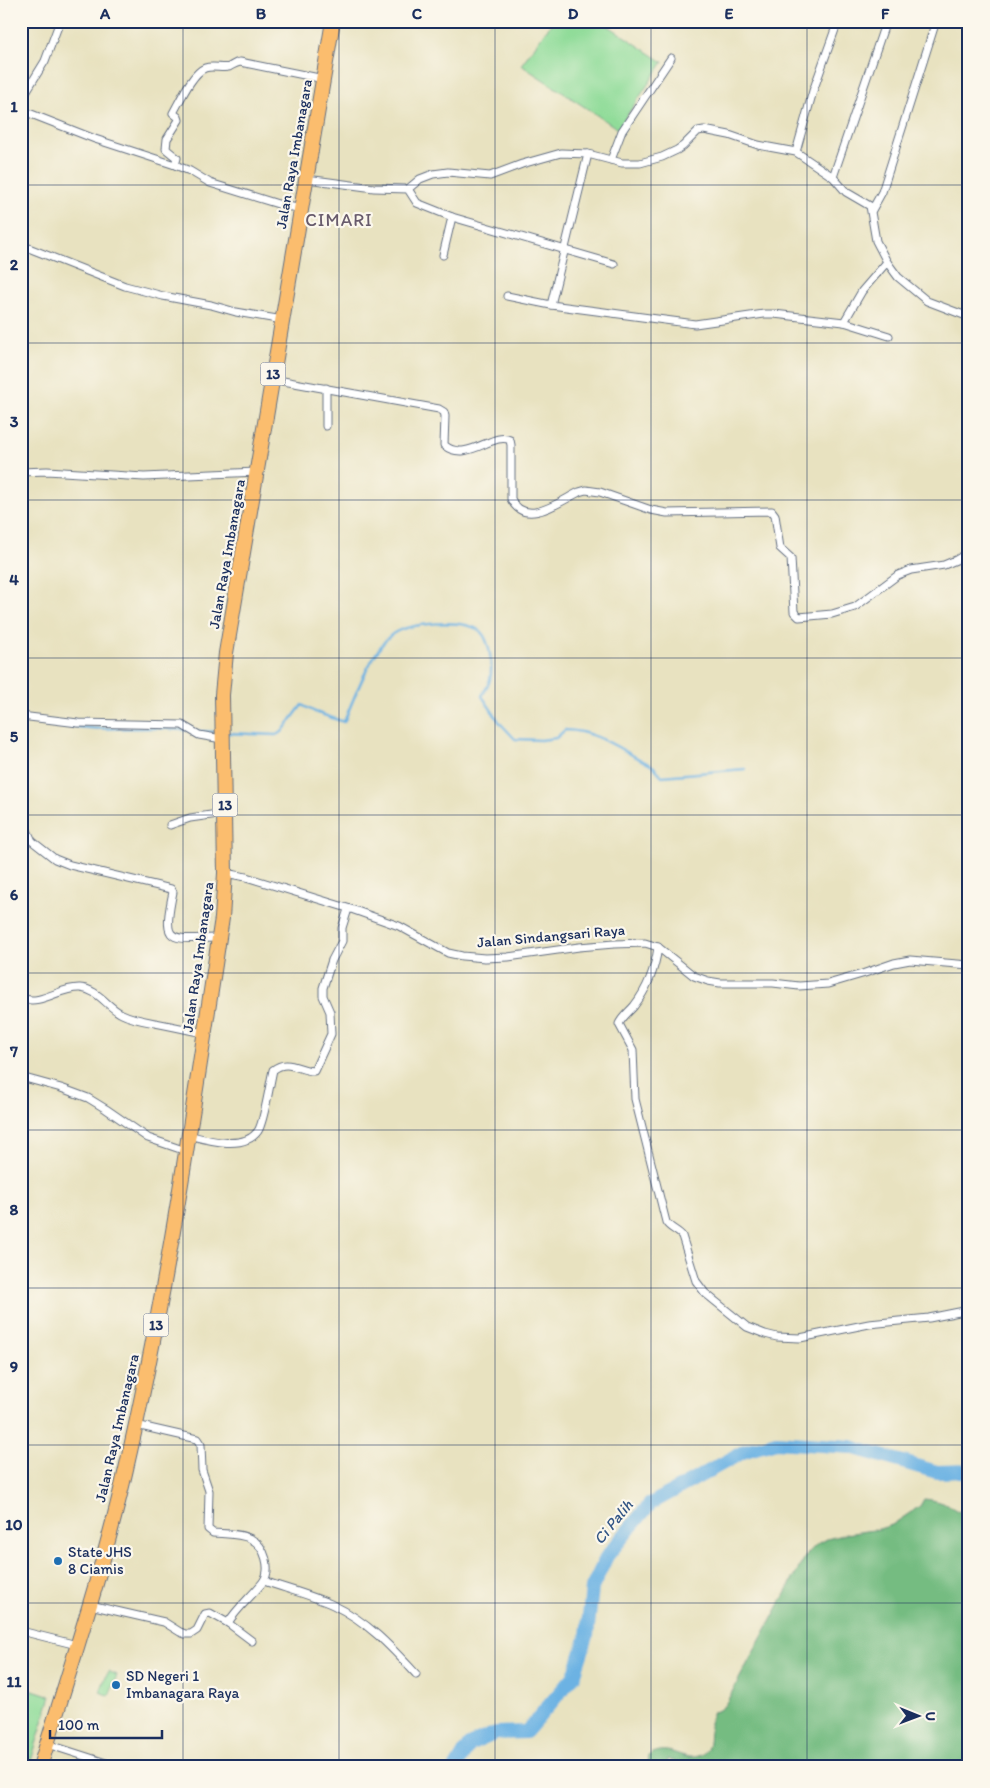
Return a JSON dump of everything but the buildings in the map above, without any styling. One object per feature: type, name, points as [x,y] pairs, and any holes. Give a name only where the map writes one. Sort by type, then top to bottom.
[{"type":"highway","name":"Jalan Raya Imbanagara","points":[[40,1767],[90,1605],[126,1470],[170,1254],[219,938],[225,873],[222,695],[226,653],[333,21]]},
{"type":"street","points":[[21,100],[44,61],[60,21]]},
{"type":"street","points":[[796,152],[813,91],[838,21]]},
{"type":"street","points":[[833,176],[886,21]]},
{"type":"street","points":[[936,21],[882,192],[872,210],[873,229],[876,241],[887,262],[898,277],[927,300],[969,317]]},
{"type":"street","points":[[612,160],[622,131],[671,58]]},
{"type":"street","points":[[175,165],[177,158],[166,148],[167,139],[179,120],[173,113],[186,89],[203,69],[207,67],[228,67],[240,62],[324,79]]},
{"type":"street","points":[[21,110],[88,136],[175,165],[190,171],[210,183],[238,193],[302,209]]},
{"type":"street","points":[[307,179],[374,188],[408,189],[420,179],[440,172],[490,176],[522,164],[561,153],[588,154],[622,163],[634,163],[662,157],[684,146],[692,136],[704,130],[729,135],[758,145],[796,152],[833,176],[842,189],[866,202],[872,210]]},
{"type":"street","points":[[551,305],[588,154]]},
{"type":"street","points":[[408,189],[417,203],[452,217],[614,264]]},
{"type":"street","points":[[443,255],[452,217]]},
{"type":"street","points":[[21,245],[125,286],[236,312],[283,320]]},
{"type":"street","points":[[844,322],[865,287],[887,262]]},
{"type":"street","points":[[507,296],[551,305],[695,324],[764,314],[844,322],[889,336]]},
{"type":"street","points":[[272,378],[440,409],[444,412],[445,416],[444,445],[451,449],[475,449],[500,438],[510,440],[511,498],[514,506],[528,513],[537,512],[586,490],[600,492],[659,512],[772,510],[775,515],[780,548],[791,558],[794,612],[799,617],[832,614],[855,607],[898,575],[910,570],[944,565],[969,552]]},
{"type":"street","points":[[326,388],[326,426]]},
{"type":"street","points":[[21,472],[47,471],[144,477],[257,472]]},
{"type":"street","points":[[21,716],[78,723],[182,725],[197,734],[222,734]]},
{"type":"street","points":[[170,825],[190,818],[225,813]]},
{"type":"street","points":[[21,817],[32,841],[55,859],[70,865],[172,889],[167,918],[168,930],[171,934],[179,938],[191,939],[219,938]]},
{"type":"street","name":"Jalan Sindangsari Raya","points":[[225,873],[246,877],[399,926],[448,954],[485,958],[614,944],[645,943],[658,947]]},
{"type":"street","points":[[188,1135],[209,1141],[229,1143],[249,1138],[260,1130],[273,1070],[278,1066],[292,1064],[314,1072],[331,1034],[330,1012],[322,988],[332,960],[342,941],[342,928],[348,909]]},
{"type":"street","points":[[658,947],[694,976],[720,983],[774,983],[808,986],[836,981],[910,960],[969,965]]},
{"type":"street","points":[[658,947],[656,966],[650,981],[619,1024],[633,1050],[635,1099],[666,1222],[668,1226],[680,1232],[696,1281],[705,1292],[746,1327],[777,1337],[800,1338],[869,1324],[929,1318],[969,1310]]},
{"type":"street","points":[[21,998],[40,1000],[64,990],[82,988],[97,994],[116,1010],[131,1018],[204,1033]]},
{"type":"street","points":[[21,1077],[88,1098],[148,1138],[186,1151]]},
{"type":"street","points":[[136,1425],[175,1433],[199,1441],[201,1445],[202,1470],[209,1491],[208,1529],[213,1533],[251,1538],[258,1544],[267,1562],[268,1568],[264,1581],[228,1623]]},
{"type":"street","points":[[264,1581],[330,1604],[365,1624],[384,1640],[416,1674]]},
{"type":"street","points":[[90,1605],[164,1622],[185,1634],[192,1634],[197,1630],[205,1614],[210,1613],[228,1623],[252,1641]]},
{"type":"street","points":[[21,1631],[77,1645]]},
{"type":"street","points":[[47,1744],[106,1763],[112,1767]]},
{"type":"green space","points":[[553,21],[601,21],[663,62],[618,129],[521,65]]},
{"type":"green space","points":[[924,1499],[948,1505],[969,1518],[969,1767],[688,1767],[667,1759],[666,1767],[647,1767],[648,1756],[656,1752],[671,1752],[690,1757],[704,1753],[709,1745],[710,1723],[713,1712],[725,1705],[806,1555],[816,1545],[827,1539],[846,1534],[892,1525],[920,1506]]},
{"type":"green space","points":[[108,1671],[117,1675],[109,1696],[100,1692]]},
{"type":"green space","points":[[21,1686],[51,1696],[29,1767],[21,1767]]},
{"type":"waterway","points":[[227,733],[276,735],[282,732],[302,705],[315,712],[344,722],[365,674],[386,639],[394,633],[412,627],[450,623],[472,627],[480,631],[486,640],[490,654],[491,674],[482,696],[500,723],[515,739],[541,740],[556,738],[565,730],[577,731],[608,742],[654,767],[662,776],[745,769]]},
{"type":"waterway","points":[[63,724],[96,728],[186,730]]},
{"type":"waterway","points":[[197,731],[219,732]]},
{"type":"waterway","name":"Ci Palih","points":[[456,1767],[469,1745],[496,1733],[526,1732],[574,1676],[587,1636],[592,1588],[607,1556],[650,1504],[745,1451],[776,1442],[851,1447],[937,1472],[969,1471]]},
{"type":"place","name":"State JHS 8 Ciamis","points":[[58,1561]]},
{"type":"place","name":"SD Negeri 1 Imbanagara Raya","points":[[116,1685]]},
{"type":"district","name":"CIMARI","points":[[339,220]]}]
